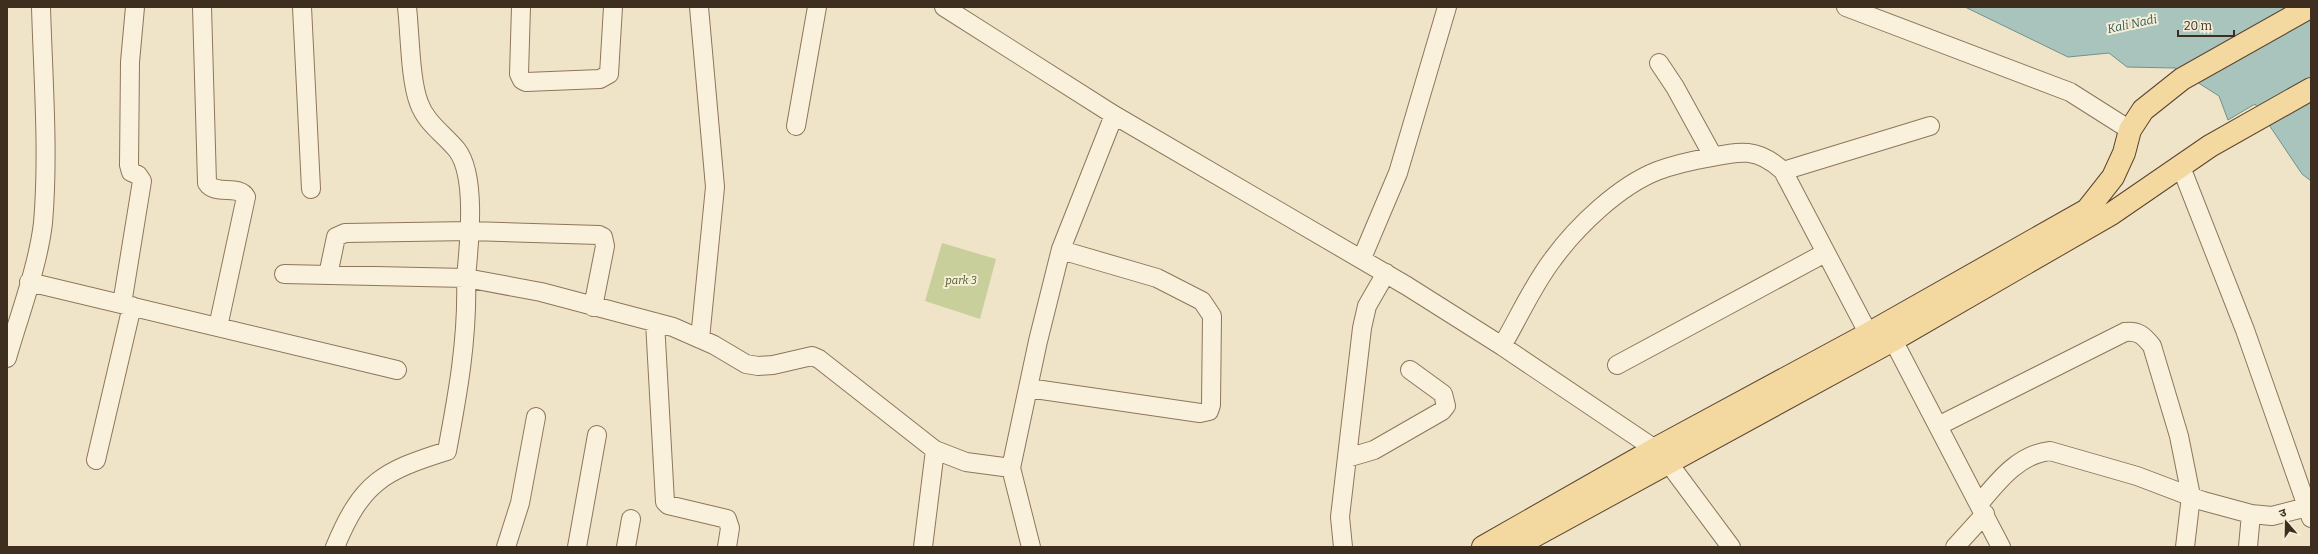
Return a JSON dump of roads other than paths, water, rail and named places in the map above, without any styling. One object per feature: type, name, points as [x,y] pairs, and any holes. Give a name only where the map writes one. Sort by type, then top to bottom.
[{"type":"main road","points":[[1879,341],[2087,210],[2113,177],[2124,153],[2130,130],[2143,110],[2182,79],[2310,7]]},
{"type":"main road","points":[[1483,547],[1879,341],[2111,214],[2181,168],[2210,146],[2311,89]]},
{"type":"main road","points":[[1514,547],[1661,455]]},
{"type":"street","points":[[7,358],[29,282],[42,224],[45,186],[41,7]]},
{"type":"street","points":[[96,460],[127,305],[142,181],[138,175],[131,172],[129,165],[130,62],[135,7]]},
{"type":"street","points":[[202,7],[208,183],[214,189],[240,192],[246,197],[218,327]]},
{"type":"street","points":[[302,7],[311,189]]},
{"type":"street","points":[[335,547],[344,526],[364,494],[384,475],[414,461],[448,451],[462,362],[467,317],[466,278],[470,231],[468,183],[462,159],[456,149],[426,117],[419,103],[407,7]]},
{"type":"street","points":[[521,7],[518,74],[522,80],[526,82],[600,79],[609,74],[613,7]]},
{"type":"street","points":[[699,7],[715,187],[700,339]]},
{"type":"street","points":[[796,126],[817,7]]},
{"type":"street","points":[[944,7],[1114,115],[1362,258],[1502,346],[1661,455],[1731,547]]},
{"type":"street","points":[[1362,258],[1398,173],[1447,7]]},
{"type":"street","points":[[1846,7],[2070,92],[2130,130]]},
{"type":"street","points":[[1659,63],[1679,93],[1713,156]]},
{"type":"street","points":[[1031,547],[1011,468],[1028,388],[1061,250],[1114,115]]},
{"type":"street","points":[[1783,171],[1930,126]]},
{"type":"street","points":[[1502,346],[1553,259],[1583,224],[1622,191],[1656,172],[1713,156],[1732,153],[1753,153],[1770,158],[1783,171],[1825,253],[1879,341],[1938,426],[2001,547]]},
{"type":"street","points":[[1955,547],[2011,469],[2040,452],[2050,451],[2137,476],[2191,496],[2251,514],[2272,516],[2310,510],[2245,330],[2181,168]]},
{"type":"street","points":[[328,275],[334,241],[339,234],[470,231],[603,237],[605,246],[593,307]]},
{"type":"street","points":[[1028,388],[1200,414],[1209,411],[1211,405],[1212,316],[1202,301],[1157,278],[1061,250]]},
{"type":"street","points":[[1617,364],[1825,253]]},
{"type":"street","points":[[1343,547],[1340,517],[1362,328],[1367,306],[1386,273]]},
{"type":"street","points":[[284,274],[466,278],[541,292],[593,307],[655,322],[700,339],[746,364],[758,366],[773,365],[802,357],[812,356],[820,360],[935,450],[966,462],[1011,468]]},
{"type":"street","points":[[29,282],[397,370]]},
{"type":"street","points":[[655,322],[665,502],[668,505],[727,519],[730,528],[727,547]]},
{"type":"street","points":[[1938,426],[2125,332],[2134,330],[2144,336],[2152,346],[2157,358],[2179,436],[2191,496],[2185,547]]},
{"type":"street","points":[[1347,458],[1374,450],[1442,412],[1446,406],[1443,394],[1410,370]]},
{"type":"street","points":[[506,547],[520,503],[536,417]]},
{"type":"street","points":[[577,547],[597,434]]},
{"type":"street","points":[[923,547],[935,450]]},
{"type":"street","points":[[2248,547],[2251,514]]},
{"type":"street","points":[[626,547],[631,519]]},
{"type":"water","name":"Kali Nadi","points":[[1965,7],[2311,7],[2311,181],[2302,174],[2255,104],[2228,120],[2219,96],[2175,68],[2127,67],[2109,53],[2068,57]]},
{"type":"park label","name":"park 3","points":[[961,280]]}]
